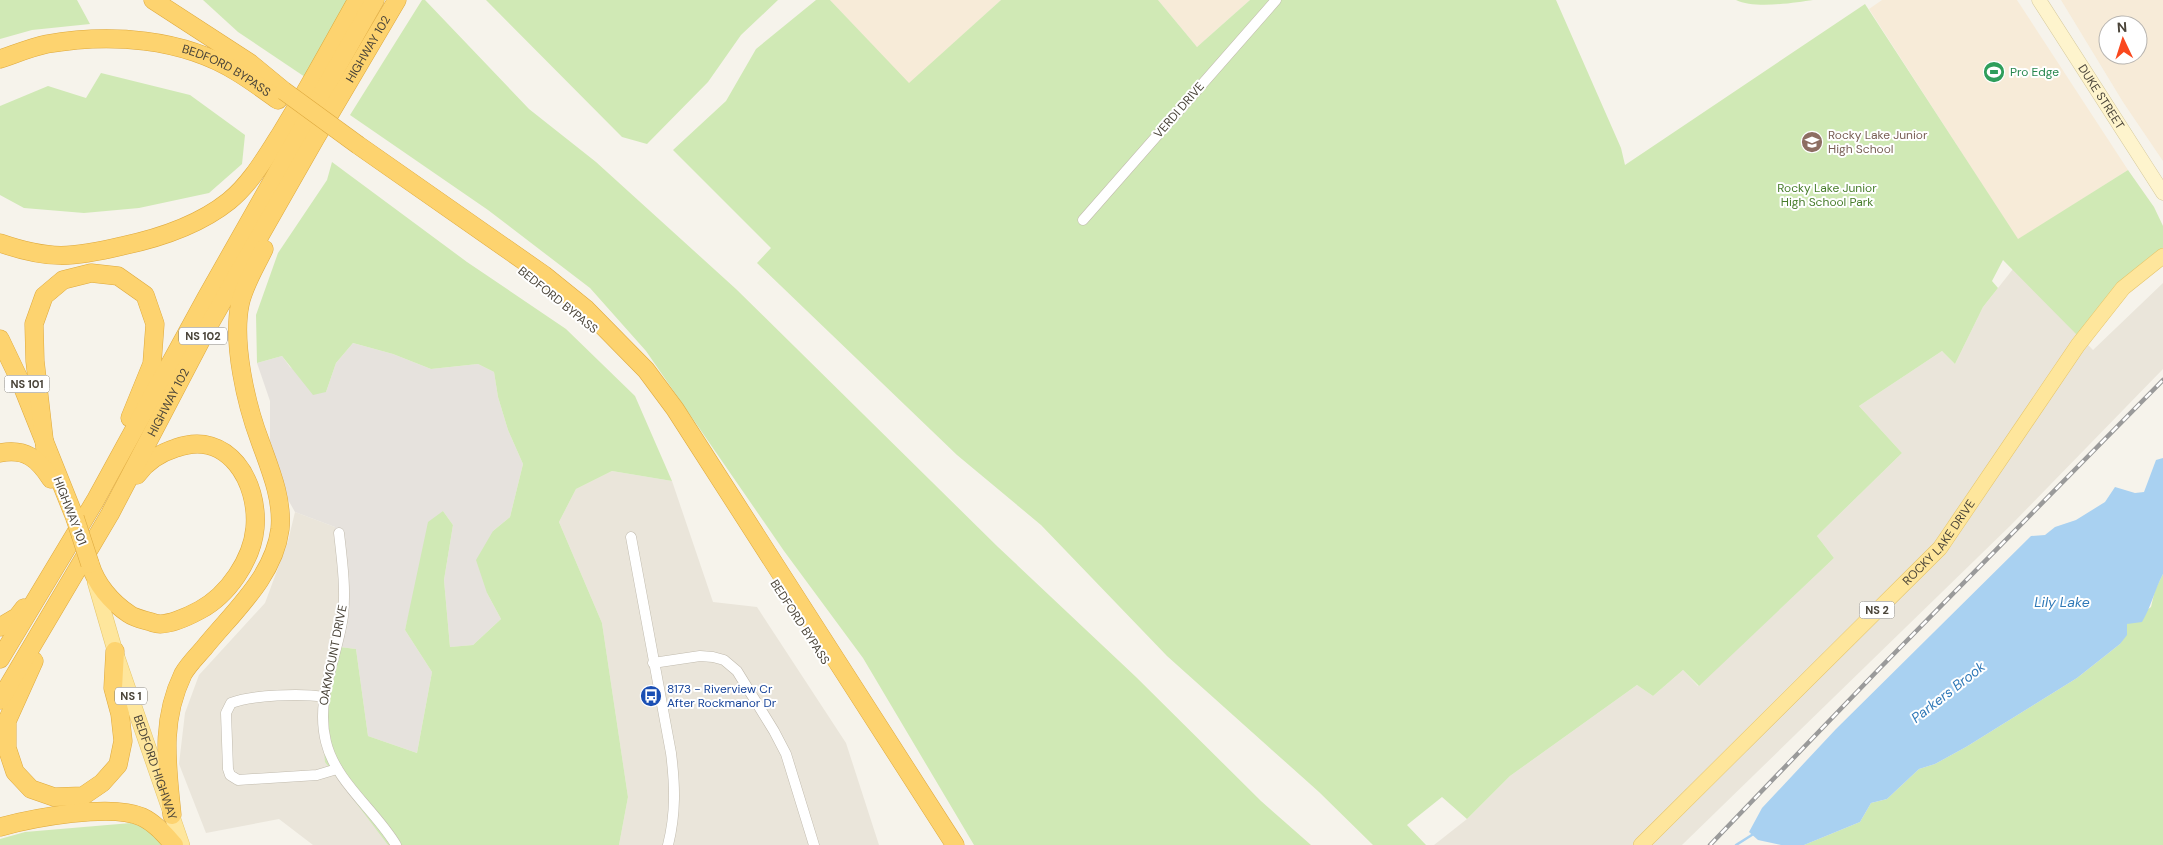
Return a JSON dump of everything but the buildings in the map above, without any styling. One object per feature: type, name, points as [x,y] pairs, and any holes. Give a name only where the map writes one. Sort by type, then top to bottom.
[{"type":"highway","name":"BEDFORD BYPASS","points":[[153,0],[250,63],[281,96]]},
{"type":"highway","name":"HIGHWAY 102","points":[[0,700],[97,536],[209,325],[398,0]]},
{"type":"highway","name":"HIGHWAY 102","points":[[0,659],[95,501],[369,2]]},
{"type":"highway","points":[[0,243],[27,252],[58,257],[84,255],[149,240],[186,227],[214,211],[229,200],[257,171],[298,106],[369,2]]},
{"type":"highway","name":"BEDFORD BYPASS","points":[[0,59],[46,44],[89,40],[144,40],[194,53],[236,71],[281,96],[356,149],[541,284],[578,314],[606,340],[635,373],[821,654],[943,845]]},
{"type":"highway","points":[[172,815],[165,738],[171,705],[184,673],[260,580],[273,557],[280,528],[278,499],[256,430],[241,364],[236,328],[241,302],[250,280],[315,140]]},
{"type":"highway","name":"BEDFORD BYPASS","points":[[356,149],[544,275],[586,310],[646,370],[675,409],[955,845]]},
{"type":"highway","points":[[46,448],[35,361],[34,324],[44,296],[63,280],[91,273],[118,276],[145,295],[155,324],[152,364],[95,501]]},
{"type":"highway","name":"HIGHWAY 101","points":[[0,324],[20,365],[33,401],[46,448]]},
{"type":"highway","name":"HIGHWAY 101","points":[[0,339],[21,383],[74,518],[91,570],[109,598],[130,615],[157,624],[185,618],[209,605],[229,586],[248,554],[255,528],[252,493],[245,474],[237,462],[214,446],[188,443],[161,453],[143,467],[97,536]]},
{"type":"highway","points":[[0,453],[12,450],[28,455],[42,464],[74,518]]},
{"type":"highway","points":[[0,627],[17,617],[71,543]]},
{"type":"highway","points":[[64,592],[7,722],[7,748],[15,772],[31,789],[54,797],[83,796],[102,783],[118,765],[123,741],[120,714],[113,688],[115,651]]},
{"type":"highway","points":[[0,827],[25,820],[104,812],[127,812],[143,818],[161,831],[174,845]]},
{"type":"main road","name":"DUKE STREET","points":[[2039,0],[2163,192]]},
{"type":"main road","name":"ROCKY LAKE DRIVE","points":[[1641,845],[1940,548],[2078,345],[2123,288],[2163,256]]},
{"type":"main road","name":"BEDFORD HIGHWAY","points":[[91,570],[115,651],[182,845]]},
{"type":"street","name":"VERDI DRIVE","points":[[1083,220],[1276,0]]},
{"type":"street","name":"OAKMOUNT DRIVE","points":[[339,533],[345,596],[342,618],[322,707],[326,743],[337,769],[374,814],[396,845]]},
{"type":"street","points":[[630,537],[676,788],[676,808],[668,845]]},
{"type":"street","points":[[653,663],[700,656],[713,656],[724,660],[736,671],[786,754],[814,845]]},
{"type":"street","points":[[324,697],[298,695],[240,699],[231,703],[226,713],[228,769],[230,776],[238,780],[317,775],[337,769]]},
{"type":"shaded area","points":[[830,0],[1001,0],[909,84]]},
{"type":"shaded area","points":[[1158,0],[1250,0],[1197,47]]},
{"type":"shaded area","points":[[1882,0],[2017,0],[2128,170],[2018,240],[1869,9]]},
{"type":"shaded area","points":[[2061,0],[2163,0],[2163,161],[2101,65],[2148,65],[2148,15],[2098,15],[2098,61]]},
{"type":"shaded area","points":[[2013,269],[2093,350],[2163,283],[2163,369],[2012,524],[1682,845],[1434,845],[1467,819],[1510,776],[1637,685],[1653,696],[1683,670],[1698,686],[1834,558],[1817,536],[1902,453],[1859,406],[1942,351],[1955,364],[1983,307]]},
{"type":"shaded area","points":[[353,343],[393,354],[431,369],[478,364],[494,372],[498,397],[508,430],[523,464],[510,517],[493,531],[487,593],[501,619],[473,645],[450,647],[444,580],[453,525],[443,511],[414,593],[405,630],[432,672],[417,753],[368,736],[356,649],[332,646],[340,604],[335,527],[295,512],[282,489],[270,444],[270,401],[257,363],[282,356],[290,367],[326,392],[336,363]]},
{"type":"shaded area","points":[[612,471],[672,481],[713,602],[757,607],[846,743],[879,845],[619,845],[628,797],[602,623],[559,522],[576,489]]},
{"type":"shaded area","points":[[295,512],[335,527],[340,604],[320,707],[388,845],[313,845],[279,819],[206,833],[179,764],[185,713],[199,675],[265,603],[288,541]]},
{"type":"green space","points":[[0,0],[77,0],[90,24],[32,30],[0,39]]},
{"type":"green space","points":[[203,0],[348,0],[305,77],[238,32]]},
{"type":"green space","points":[[422,0],[425,0],[529,109],[596,162],[736,289],[998,547],[1136,677],[1261,801],[1311,845],[974,845],[863,658],[784,551],[646,351],[590,288],[488,210],[350,115]]},
{"type":"green space","points":[[486,0],[778,0],[741,35],[708,82],[647,144],[622,137]]},
{"type":"green space","name":"Rocky Lake Junior High School Park","points":[[816,0],[830,0],[909,83],[1001,0],[1158,0],[1197,47],[1250,0],[1556,0],[1621,148],[1625,165],[1865,4],[2018,239],[2128,170],[2154,207],[2163,226],[2163,249],[2080,338],[2003,260],[1992,281],[1998,288],[1983,307],[1955,364],[1942,351],[1859,406],[1902,453],[1817,536],[1834,558],[1699,686],[1683,670],[1653,696],[1637,685],[1510,776],[1467,819],[1442,797],[1407,825],[1426,845],[1373,845],[1319,792],[1167,656],[1041,525],[957,455],[757,263],[771,248],[673,150],[726,101],[756,49]]},
{"type":"green space","points":[[1736,0],[1813,0],[1763,5]]},
{"type":"green space","points":[[101,73],[190,95],[245,135],[242,164],[209,193],[139,208],[84,213],[24,208],[0,195],[0,106],[48,86],[86,98]]},
{"type":"green space","points":[[332,162],[467,262],[566,329],[635,396],[672,481],[612,471],[576,489],[559,522],[602,623],[628,797],[619,845],[388,845],[325,762],[320,707],[332,646],[356,649],[368,736],[417,753],[432,672],[405,630],[428,522],[443,511],[453,525],[444,580],[450,647],[473,645],[501,619],[487,593],[476,560],[493,531],[510,517],[523,464],[508,430],[498,397],[494,372],[478,364],[431,369],[393,354],[353,343],[336,363],[326,392],[313,395],[282,356],[257,363],[256,315],[278,253],[327,180]]},
{"type":"green space","points":[[2163,574],[2163,845],[1804,845],[1860,822],[1871,803],[1887,799],[1919,769],[1935,764],[1966,747],[2077,678],[2120,644],[2127,624],[2151,607],[2155,590]]},
{"type":"green space","points":[[131,823],[152,831],[165,845],[0,845],[0,839],[25,832]]},
{"type":"water","name":"Lily Lake","points":[[2163,458],[2163,574],[2142,622],[2127,624],[2127,635],[2120,644],[2077,678],[1966,747],[1935,764],[1919,769],[1887,799],[1871,803],[1860,822],[1804,845],[1781,845],[1758,840],[1749,832],[1762,808],[1836,729],[2031,536],[2045,535],[2055,527],[2076,520],[2105,502],[2115,487],[2135,493],[2144,492],[2156,460]]},
{"type":"waterway","name":"Parkers Brook","points":[[1736,845],[1755,833]]},
{"type":"railway","points":[[1710,845],[1880,668],[2163,380]]},
{"type":"place","name":"Pro Edge","points":[[1994,72]]},
{"type":"place","name":"Rocky Lake Junior High School","points":[[1812,142]]},
{"type":"place","name":"8173 - Riverview Cr After Rockmanor Dr","points":[[651,696]]}]
